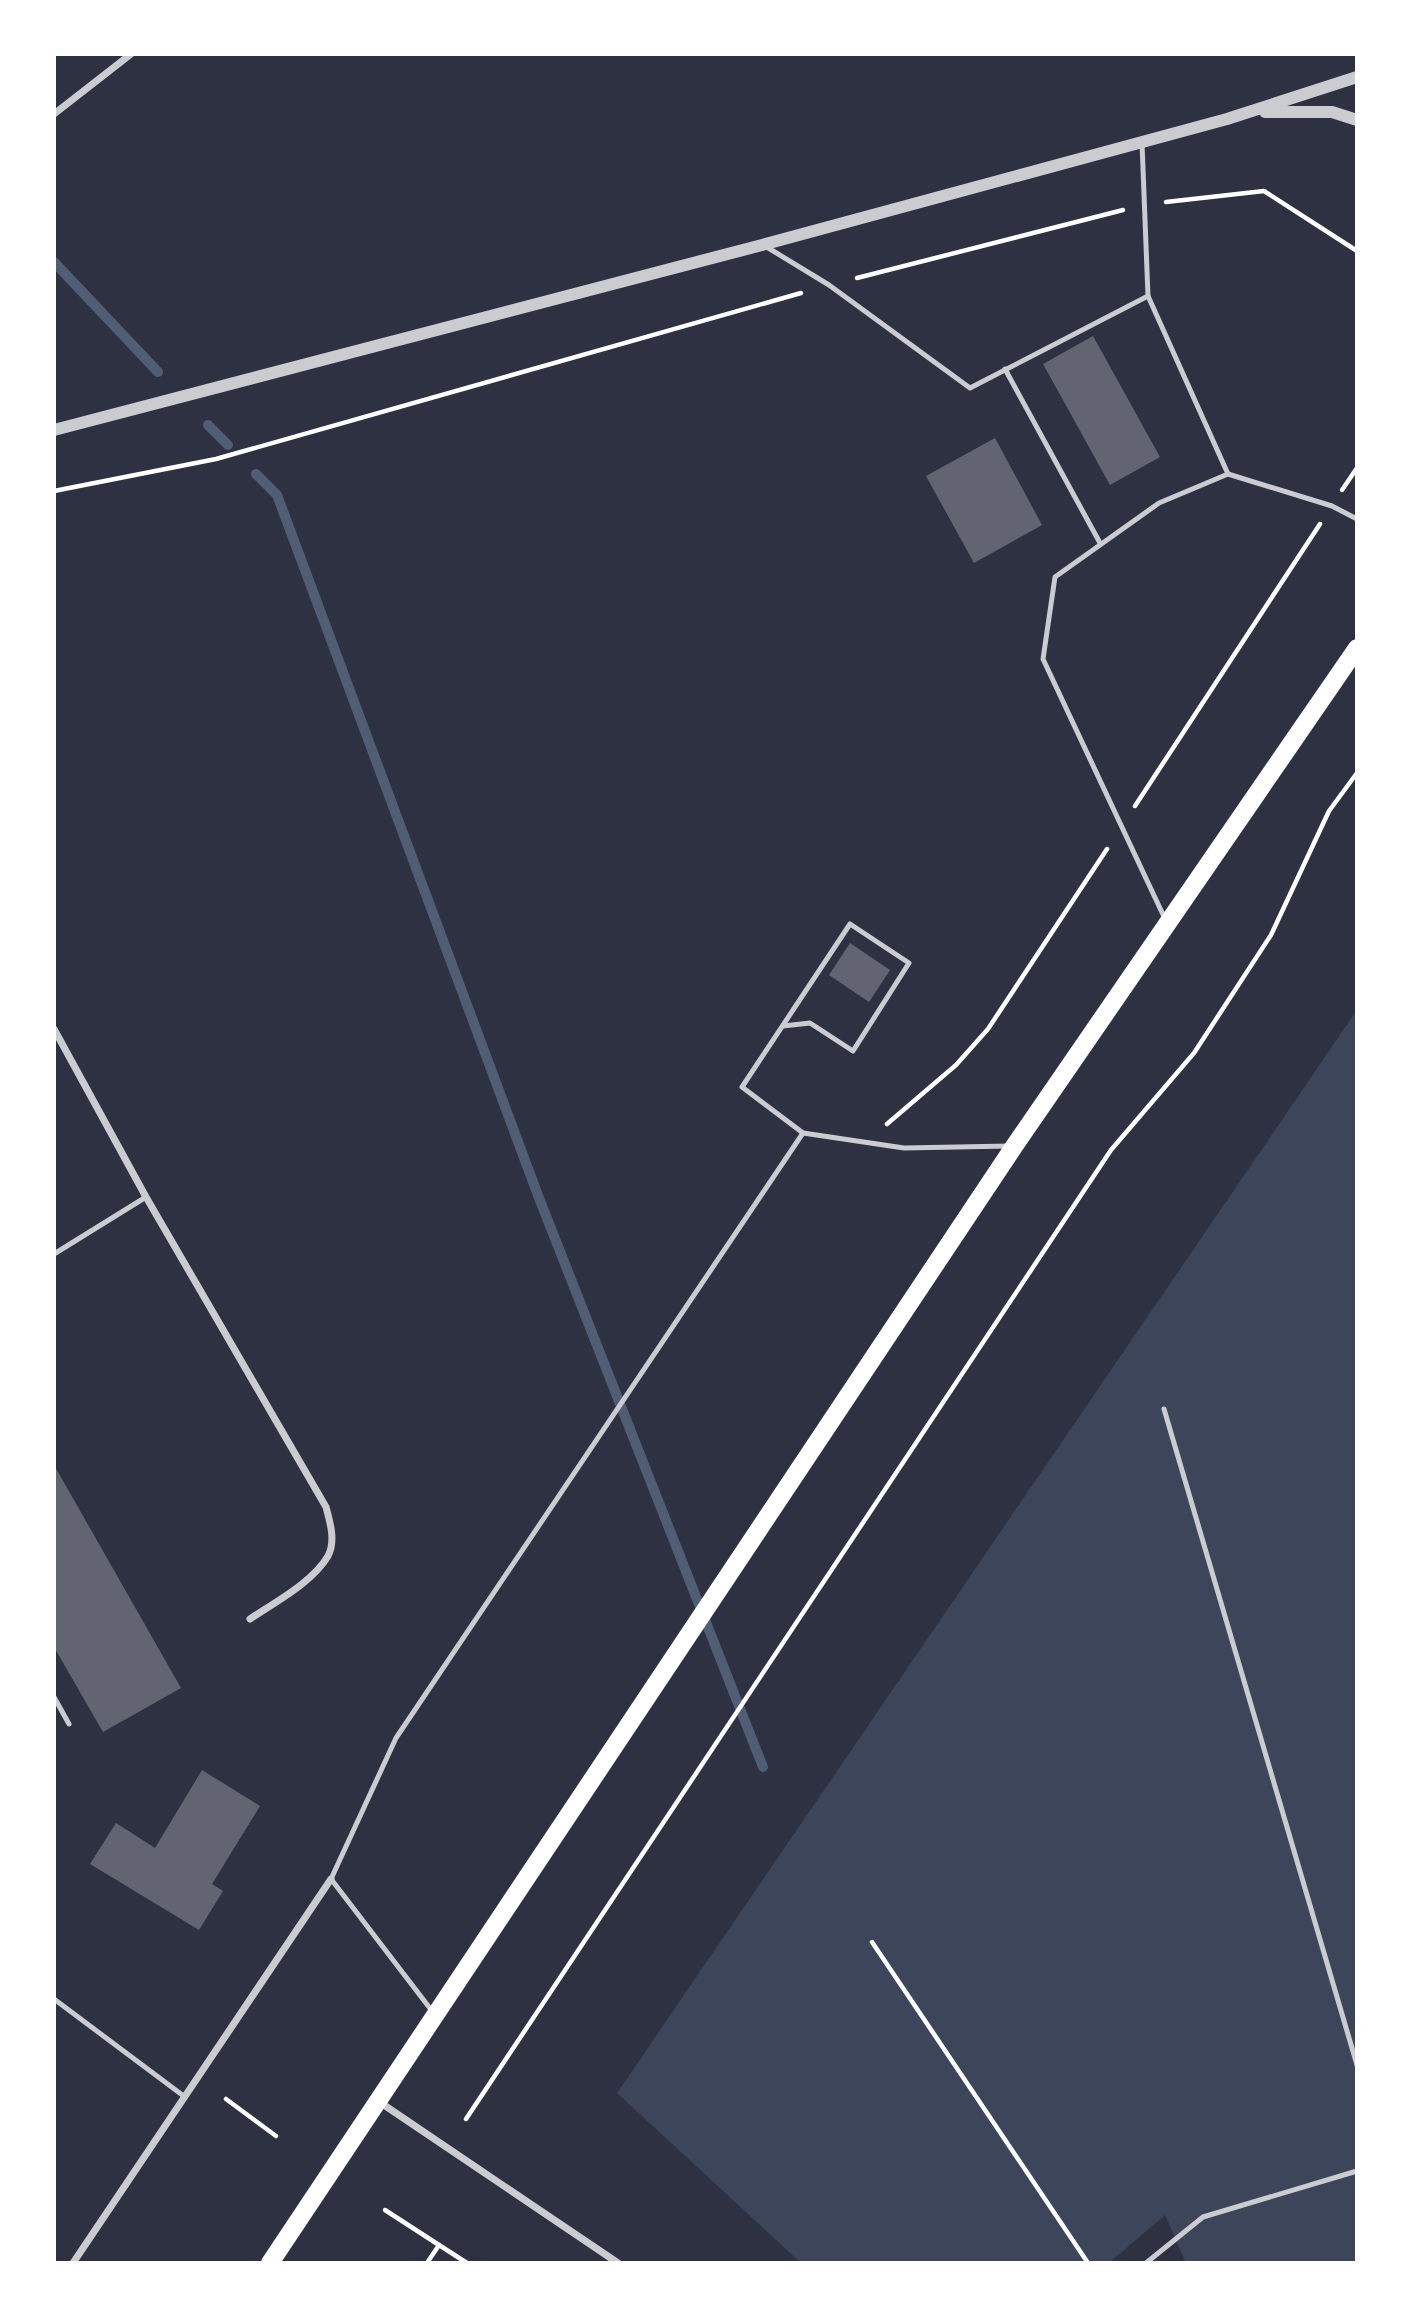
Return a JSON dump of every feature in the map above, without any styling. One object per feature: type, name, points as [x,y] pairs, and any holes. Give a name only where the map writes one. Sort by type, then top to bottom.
[{"type":"main road","points":[[270,2263],[1015,1145],[1357,648]]},
{"type":"street","points":[[54,114],[131,54]]},
{"type":"street","points":[[54,430],[762,245],[1227,119],[1357,77]]},
{"type":"street","points":[[1227,119],[1279,110],[1332,112],[1357,120]]},
{"type":"street","points":[[54,1029],[146,1197],[326,1507],[333,1531],[329,1555],[312,1574],[250,1619]]},
{"type":"street","points":[[73,2263],[331,1879]]},
{"type":"street","points":[[378,2101],[618,2263]]},
{"type":"lane","points":[[1142,142],[1142,205],[1148,296],[1228,474]]},
{"type":"lane","points":[[762,245],[829,285],[970,388],[1148,296]]},
{"type":"lane","points":[[1005,369],[1100,543]]},
{"type":"lane","points":[[1167,923],[1043,659],[1055,577],[1158,503],[1228,474],[1332,506],[1357,519]]},
{"type":"lane","points":[[783,1026],[810,1023],[853,1051],[909,964],[850,924],[742,1087],[803,1133],[862,1144],[904,1148],[1015,1145]]},
{"type":"lane","points":[[436,2015],[331,1879],[396,1738],[803,1133]]},
{"type":"lane","points":[[54,1254],[146,1197]]},
{"type":"lane","points":[[1164,1409],[1357,2065]]},
{"type":"lane","points":[[54,1697],[69,1724]]},
{"type":"lane","points":[[54,1998],[186,2097]]},
{"type":"lane","points":[[1146,2263],[1203,2217],[1357,2171]]},
{"type":"path","points":[[54,491],[216,459],[829,285],[1142,205],[1264,191],[1357,251]]},
{"type":"path","points":[[466,2119],[1111,1150],[1194,1053],[1271,935],[1329,811],[1357,773]]},
{"type":"path","points":[[872,1942],[1088,2263]]},
{"type":"path","points":[[226,2099],[276,2136]]},
{"type":"path","points":[[385,2210],[467,2263]]},
{"type":"path","points":[[427,2263],[439,2245]]},
{"type":"shaded area","points":[[1357,1010],[1357,2263],[1186,2263],[1165,2215],[1109,2263],[801,2263],[617,2093]]},
{"type":"building","points":[[1093,336],[1160,457],[1110,485],[1043,364]]},
{"type":"building","points":[[995,438],[1042,525],[974,563],[926,476]]},
{"type":"building","points":[[850,943],[890,970],[869,1002],[829,975]]},
{"type":"building","points":[[54,1465],[181,1688],[103,1732],[54,1647]]},
{"type":"building","points":[[202,1770],[260,1806],[212,1884],[223,1891],[199,1930],[90,1864],[116,1823],[155,1848]]},
{"type":"waterway","points":[[54,262],[158,372]]},
{"type":"waterway","points":[[208,425],[228,445]]},
{"type":"waterway","points":[[256,474],[277,495],[539,1198],[763,1767]]}]
